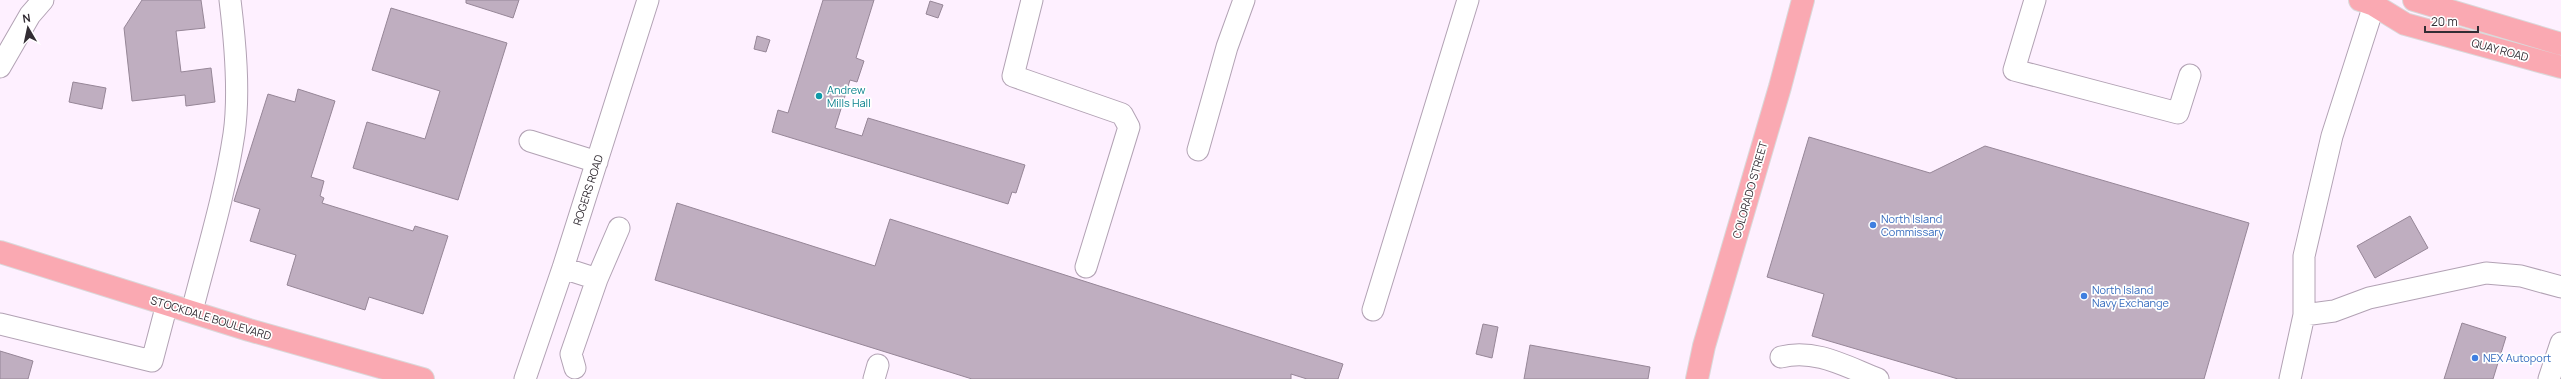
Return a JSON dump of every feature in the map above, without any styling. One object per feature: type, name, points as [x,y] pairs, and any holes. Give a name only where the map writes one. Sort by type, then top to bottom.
[{"type":"main road","points":[[2368,2],[2406,0]]},
{"type":"main road","name":"QUAY ROAD","points":[[2414,0],[2561,44]]},
{"type":"main road","name":"COLORADO STREET","points":[[1697,379],[1704,346],[1780,87],[1799,1]]},
{"type":"main road","name":"QUAY ROAD","points":[[2368,2],[2405,24],[2561,67]]},
{"type":"main road","name":"STOCKDALE BOULEVARD","points":[[0,252],[249,330],[423,379]]},
{"type":"street","points":[[0,67],[30,15],[43,0]]},
{"type":"street","points":[[192,311],[222,196],[234,132],[236,51],[230,0]]},
{"type":"street","name":"ROGERS ROAD","points":[[525,379],[563,268],[648,0]]},
{"type":"street","points":[[1032,0],[1013,76],[1122,114],[1129,127],[1086,267]]},
{"type":"street","points":[[1198,150],[1227,47],[1244,0]]},
{"type":"street","points":[[1373,310],[1468,0]]},
{"type":"street","points":[[2035,0],[2014,70],[2178,113],[2190,75]]},
{"type":"street","points":[[2290,379],[2304,315],[2304,256],[2332,136],[2368,2]]},
{"type":"street","points":[[530,141],[597,162]]},
{"type":"street","points":[[575,368],[571,354],[597,279],[619,228]]},
{"type":"street","points":[[563,268],[597,279]]},
{"type":"street","points":[[2304,315],[2334,311],[2369,298],[2486,273],[2521,276],[2561,287]]},
{"type":"street","points":[[0,324],[152,362],[167,304]]},
{"type":"street","points":[[2549,379],[2561,343]]},
{"type":"street","points":[[1781,356],[1795,353],[1820,356],[1878,379]]},
{"type":"building","points":[[142,0],[201,0],[205,28],[176,31],[181,72],[211,68],[215,102],[186,106],[185,95],[132,101],[124,28]]},
{"type":"building","points":[[466,0],[519,0],[513,18],[466,3]]},
{"type":"building","name":"Andrew Mills Hall","points":[[823,0],[874,0],[856,58],[864,61],[857,82],[850,80],[835,128],[862,136],[868,118],[1025,165],[1016,193],[1012,192],[1008,204],[772,132],[778,110],[788,113]]},
{"type":"building","points":[[930,1],[943,5],[938,18],[926,14]]},
{"type":"building","points":[[391,8],[507,43],[458,200],[353,168],[367,122],[425,139],[440,91],[372,70]]},
{"type":"building","points":[[757,36],[770,40],[766,52],[754,49]]},
{"type":"building","points":[[73,82],[106,88],[102,109],[69,102]]},
{"type":"building","points":[[298,89],[335,101],[311,177],[324,181],[320,196],[324,198],[322,203],[413,231],[415,226],[448,236],[423,314],[369,297],[365,310],[287,285],[296,255],[250,241],[260,209],[234,201],[268,94],[295,102]]},
{"type":"building","name":"North Island Navy Exchange","points":[[1809,137],[1930,173],[1985,146],[2249,223],[2204,379],[1958,379],[1812,336],[1824,294],[1767,277]]},
{"type":"building","points":[[677,203],[875,266],[890,219],[1343,364],[1338,379],[1307,379],[1291,374],[1291,379],[972,379],[655,280]]},
{"type":"building","points":[[2410,216],[2428,248],[2375,278],[2357,246]]},
{"type":"building","name":"NEX Autoport","points":[[2462,323],[2506,337],[2493,379],[2444,379]]},
{"type":"building","points":[[1483,324],[1498,327],[1492,358],[1476,354]]},
{"type":"building","points":[[1530,345],[1650,367],[1648,379],[1524,379]]},
{"type":"building","points":[[0,351],[33,361],[28,379],[0,379]]},
{"type":"place","name":"Andrew Mills Hall","points":[[819,96]]},
{"type":"place","name":"North Island Commissary","points":[[1873,225]]},
{"type":"place","name":"North Island Navy Exchange","points":[[2084,296]]},
{"type":"place","name":"NEX Autoport","points":[[2475,358]]}]
